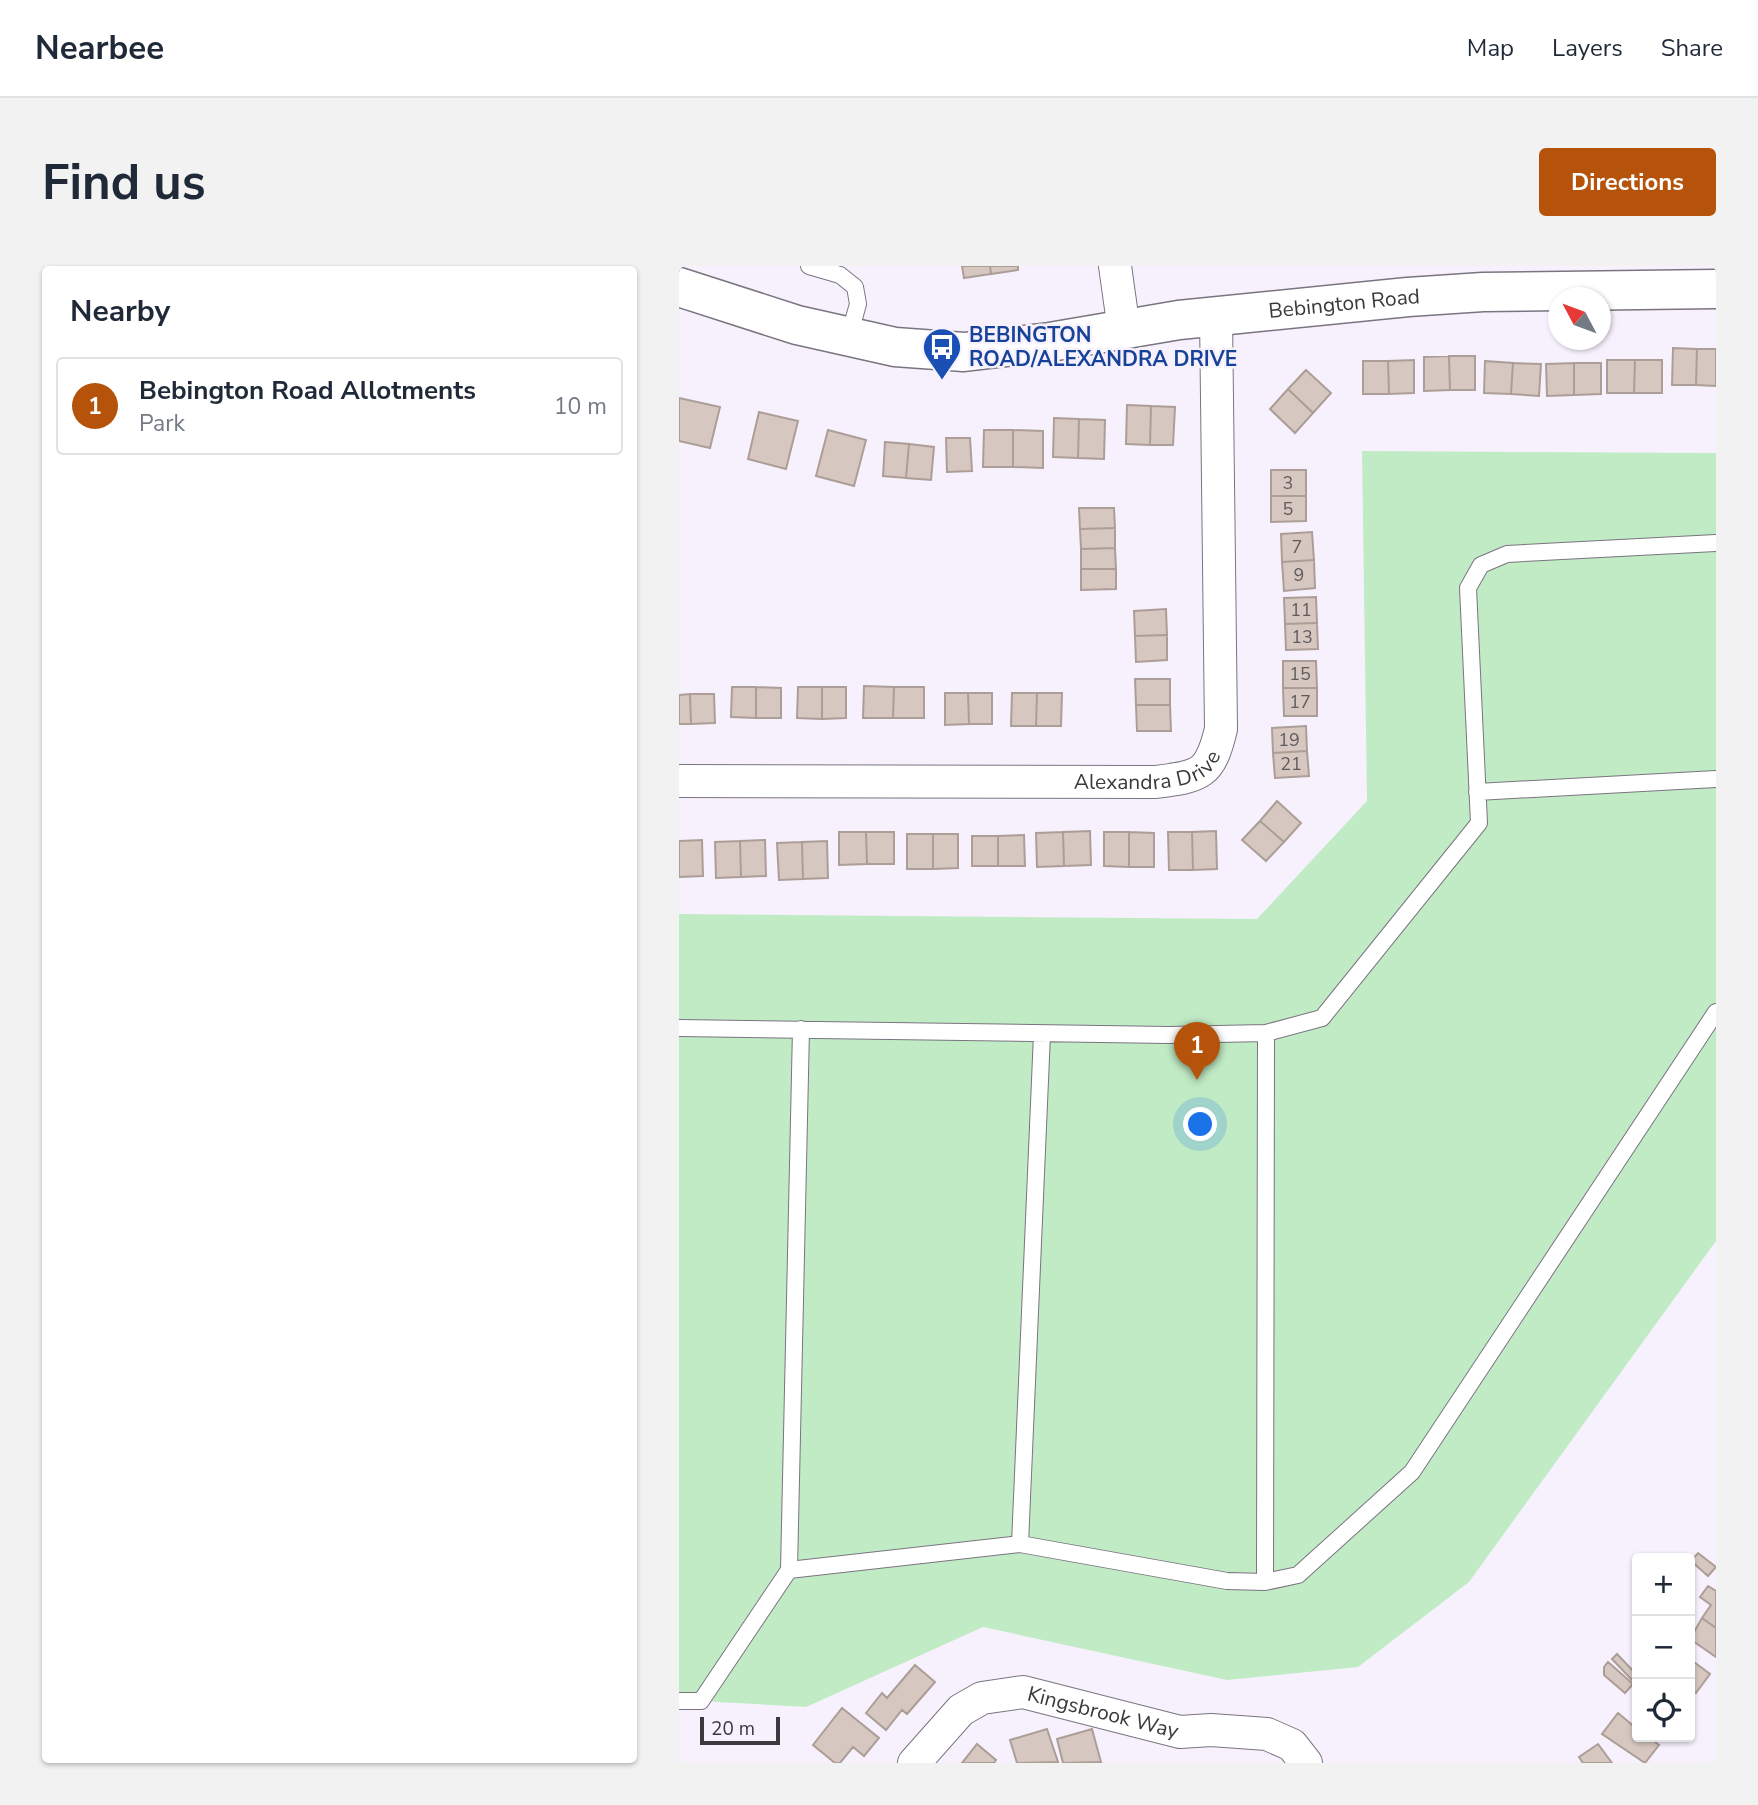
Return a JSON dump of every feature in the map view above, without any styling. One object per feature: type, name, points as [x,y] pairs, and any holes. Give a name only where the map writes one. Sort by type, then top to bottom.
[{"type":"main road","name":"Bebington Road","points":[[679,287],[797,325],[849,337],[895,347],[964,352],[1050,342],[1216,316],[1408,297],[1483,292],[1716,289]]},
{"type":"street","points":[[1115,266],[1124,330]]},
{"type":"street","name":"Alexandra Drive","points":[[679,781],[1156,782],[1188,778],[1203,771],[1215,755],[1221,729],[1216,316]]},
{"type":"street","name":"Kingsbrook Way","points":[[914,1763],[961,1710],[982,1698],[1023,1692],[1180,1732],[1211,1730],[1267,1734],[1292,1745],[1306,1763]]},
{"type":"lane","points":[[809,266],[840,275],[855,287],[858,304],[849,337]]},
{"type":"lane","points":[[679,1028],[1169,1035],[1266,1033],[1322,1018],[1479,823],[1468,588],[1481,565],[1507,554],[1716,543]]},
{"type":"lane","points":[[1477,792],[1716,779]]},
{"type":"lane","points":[[789,1570],[1020,1544],[1227,1581],[1265,1582],[1298,1575],[1412,1472],[1716,1012]]},
{"type":"lane","points":[[679,1701],[701,1701],[789,1570],[801,1028]]},
{"type":"lane","points":[[1265,1582],[1266,1033]]},
{"type":"lane","points":[[1020,1544],[1042,1034]]},
{"type":"green space","points":[[1362,451],[1716,453],[1716,1241],[1469,1582],[1358,1667],[1227,1680],[983,1627],[806,1707],[701,1701],[679,1703],[679,914],[1257,919],[1367,801]]},
{"type":"building","points":[[962,266],[990,266],[991,274],[964,278]]},
{"type":"building","points":[[990,266],[1018,266],[1018,270],[991,274]]},
{"type":"building","points":[[1673,348],[1697,349],[1696,385],[1672,385]]},
{"type":"building","points":[[1697,349],[1716,349],[1716,386],[1696,385]]},
{"type":"building","points":[[1449,356],[1450,390],[1424,391],[1424,357]]},
{"type":"building","points":[[1449,356],[1475,356],[1475,390],[1450,390]]},
{"type":"building","points":[[1414,360],[1414,393],[1389,394],[1388,361]]},
{"type":"building","points":[[1607,360],[1635,360],[1634,393],[1607,393]]},
{"type":"building","points":[[1635,360],[1662,360],[1662,393],[1634,393]]},
{"type":"building","points":[[1363,361],[1388,361],[1389,394],[1363,394]]},
{"type":"building","points":[[1485,361],[1513,363],[1511,394],[1484,393]]},
{"type":"building","points":[[1513,363],[1541,364],[1539,396],[1511,394]]},
{"type":"building","points":[[1574,363],[1574,395],[1547,396],[1546,364]]},
{"type":"building","points":[[1574,363],[1601,363],[1601,394],[1574,395]]},
{"type":"building","points":[[1306,370],[1331,393],[1313,413],[1288,389]]},
{"type":"building","points":[[1288,389],[1313,413],[1295,433],[1270,409]]},
{"type":"building","points":[[679,398],[720,407],[710,448],[679,441]]},
{"type":"building","points":[[1127,405],[1151,406],[1150,445],[1126,444]]},
{"type":"building","points":[[1151,406],[1175,407],[1173,445],[1150,445]]},
{"type":"building","points":[[759,412],[798,421],[786,469],[748,459]]},
{"type":"building","points":[[1054,418],[1079,419],[1078,458],[1053,457]]},
{"type":"building","points":[[1079,419],[1105,420],[1104,459],[1078,458]]},
{"type":"building","points":[[828,430],[866,440],[854,486],[816,476]]},
{"type":"building","points":[[984,430],[1013,430],[1013,467],[983,467]]},
{"type":"building","points":[[1013,430],[1043,431],[1043,468],[1013,467]]},
{"type":"building","points":[[946,438],[970,438],[972,471],[947,472]]},
{"type":"building","points":[[885,442],[909,444],[906,478],[883,476]]},
{"type":"building","points":[[909,444],[934,447],[931,480],[906,478]]},
{"type":"building","points":[[1271,470],[1306,470],[1306,496],[1271,496]]},
{"type":"building","points":[[1271,496],[1306,496],[1306,521],[1271,522]]},
{"type":"building","points":[[1079,508],[1114,508],[1115,528],[1080,529]]},
{"type":"building","points":[[1115,528],[1115,548],[1081,549],[1080,529]]},
{"type":"building","points":[[1312,532],[1314,560],[1282,562],[1281,534]]},
{"type":"building","points":[[1115,548],[1116,569],[1081,569],[1081,549]]},
{"type":"building","points":[[1314,560],[1315,588],[1284,591],[1282,562]]},
{"type":"building","points":[[1081,569],[1116,569],[1116,589],[1081,590]]},
{"type":"building","points":[[1316,597],[1317,623],[1285,624],[1284,598]]},
{"type":"building","points":[[1166,609],[1167,635],[1135,636],[1134,611]]},
{"type":"building","points":[[1317,623],[1318,649],[1286,650],[1285,624]]},
{"type":"building","points":[[1167,635],[1167,660],[1136,662],[1135,636]]},
{"type":"building","points":[[1283,661],[1316,661],[1317,688],[1283,688]]},
{"type":"building","points":[[1135,679],[1170,679],[1170,705],[1136,705]]},
{"type":"building","points":[[864,686],[894,687],[893,718],[863,718]]},
{"type":"building","points":[[732,687],[756,687],[756,718],[731,717]]},
{"type":"building","points":[[756,687],[781,688],[781,718],[756,718]]},
{"type":"building","points":[[798,687],[822,687],[822,719],[797,718]]},
{"type":"building","points":[[822,687],[846,687],[846,718],[822,719]]},
{"type":"building","points":[[894,687],[924,687],[924,718],[893,718]]},
{"type":"building","points":[[1283,688],[1317,688],[1317,716],[1284,716]]},
{"type":"building","points":[[945,693],[968,693],[969,724],[945,725]]},
{"type":"building","points":[[968,693],[992,693],[992,724],[969,724]]},
{"type":"building","points":[[1012,693],[1037,693],[1036,726],[1011,726]]},
{"type":"building","points":[[1037,693],[1062,693],[1061,726],[1036,726]]},
{"type":"building","points":[[690,694],[691,724],[679,724],[679,695]]},
{"type":"building","points":[[690,694],[714,694],[715,723],[691,724]]},
{"type":"building","points":[[1136,705],[1170,705],[1171,731],[1137,731]]},
{"type":"building","points":[[1306,726],[1307,751],[1273,753],[1272,728]]},
{"type":"building","points":[[1307,751],[1309,776],[1275,778],[1273,753]]},
{"type":"building","points":[[1277,801],[1301,823],[1284,842],[1260,821]]},
{"type":"building","points":[[1260,821],[1284,842],[1266,861],[1242,840]]},
{"type":"building","points":[[1090,831],[1091,865],[1064,866],[1063,832]]},
{"type":"building","points":[[1216,831],[1217,869],[1193,870],[1192,832]]},
{"type":"building","points":[[839,832],[866,832],[867,864],[839,865]]},
{"type":"building","points":[[866,832],[894,832],[894,864],[867,864]]},
{"type":"building","points":[[1063,832],[1064,866],[1037,867],[1036,833]]},
{"type":"building","points":[[1104,832],[1129,832],[1129,867],[1104,866]]},
{"type":"building","points":[[1129,832],[1154,833],[1154,867],[1129,867]]},
{"type":"building","points":[[1168,832],[1192,832],[1193,870],[1169,870]]},
{"type":"building","points":[[907,834],[933,834],[933,869],[907,869]]},
{"type":"building","points":[[933,834],[958,834],[958,868],[933,869]]},
{"type":"building","points":[[1024,835],[1025,866],[998,866],[998,836]]},
{"type":"building","points":[[972,836],[998,836],[998,866],[972,866]]},
{"type":"building","points":[[702,840],[703,876],[679,877],[679,841]]},
{"type":"building","points":[[765,840],[766,876],[741,877],[740,841]]},
{"type":"building","points":[[740,841],[741,877],[716,878],[715,842]]},
{"type":"building","points":[[827,841],[828,878],[803,879],[802,842]]},
{"type":"building","points":[[802,842],[803,879],[779,880],[777,843]]},
{"type":"building","points":[[1698,1553],[1716,1567],[1708,1576],[1695,1565]]},
{"type":"building","points":[[1708,1586],[1716,1591],[1716,1628],[1702,1618],[1711,1605],[1700,1597]]},
{"type":"building","points":[[1702,1618],[1716,1628],[1716,1657],[1695,1642],[1695,1630]]},
{"type":"building","points":[[1617,1654],[1632,1670],[1632,1680],[1612,1659]]},
{"type":"building","points":[[1608,1662],[1632,1683],[1625,1693],[1604,1675],[1604,1667]]},
{"type":"building","points":[[1695,1663],[1710,1674],[1695,1692]]},
{"type":"building","points":[[915,1665],[935,1682],[907,1714],[902,1710],[886,1730],[866,1713],[882,1693],[887,1698]]},
{"type":"building","points":[[842,1708],[879,1738],[864,1756],[853,1747],[840,1763],[835,1763],[813,1745]]},
{"type":"building","points":[[1618,1713],[1632,1725],[1632,1742],[1655,1742],[1659,1745],[1645,1763],[1602,1734]]},
{"type":"building","points":[[1047,1729],[1058,1762],[1017,1763],[1010,1740]]},
{"type":"building","points":[[1092,1729],[1101,1762],[1063,1763],[1057,1739]]},
{"type":"building","points":[[977,1744],[996,1760],[994,1763],[962,1763]]},
{"type":"building","points":[[1598,1744],[1612,1763],[1583,1763],[1579,1757]]},
{"type":"place","name":"BEBINGTON ROAD/ALEXANDRA DRIVE","points":[[942,381]]},
{"type":"place","name":"Bebington Road Allotments","points":[[1197,1080]]}]
